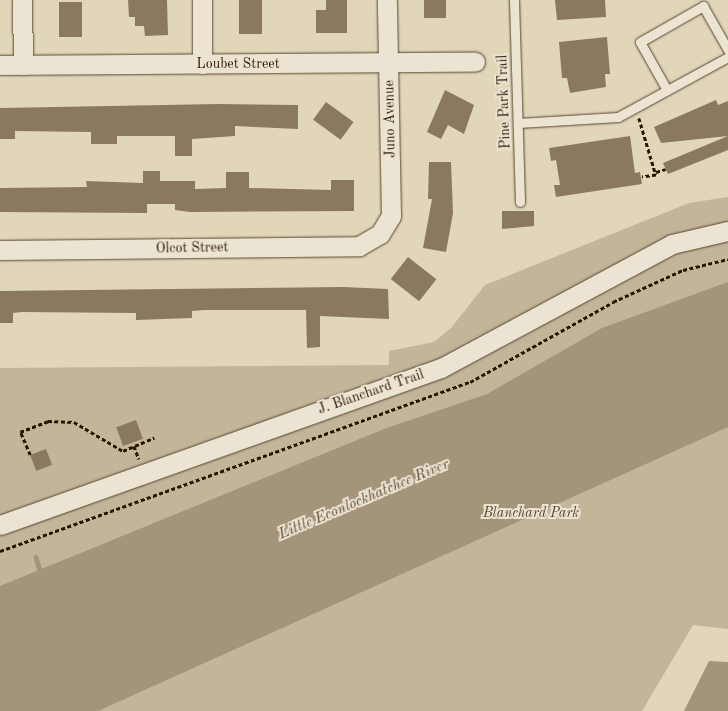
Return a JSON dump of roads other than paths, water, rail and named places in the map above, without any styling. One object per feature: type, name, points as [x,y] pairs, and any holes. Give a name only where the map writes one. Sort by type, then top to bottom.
[{"type":"street","points":[[22,0],[23,65]]},
{"type":"street","points":[[202,0],[202,64]]},
{"type":"street","name":"Juno Avenue","points":[[380,234],[391,216],[387,0]]},
{"type":"street","name":"Loubet Street","points":[[0,66],[475,62]]},
{"type":"street","name":"J. Blanchard Trail","points":[[0,525],[441,368],[672,244],[728,231]]},
{"type":"street","name":"Olcot Street","points":[[0,250],[359,246],[380,234]]},
{"type":"lane","name":"Pine Park Trail","points":[[514,0],[520,202]]},
{"type":"lane","points":[[667,90],[640,42],[703,6],[728,50]]},
{"type":"lane","points":[[518,123],[618,117],[728,57]]},
{"type":"water","name":"Little Econlockhatchee River","points":[[728,282],[728,427],[98,711],[0,711],[0,586],[384,429],[487,394],[602,328]]},
{"type":"water","points":[[709,661],[728,662],[728,711],[684,711]]},
{"type":"waterway","points":[[36,557],[41,575]]},
{"type":"park label","name":"Blanchard Park","points":[[531,513]]}]
